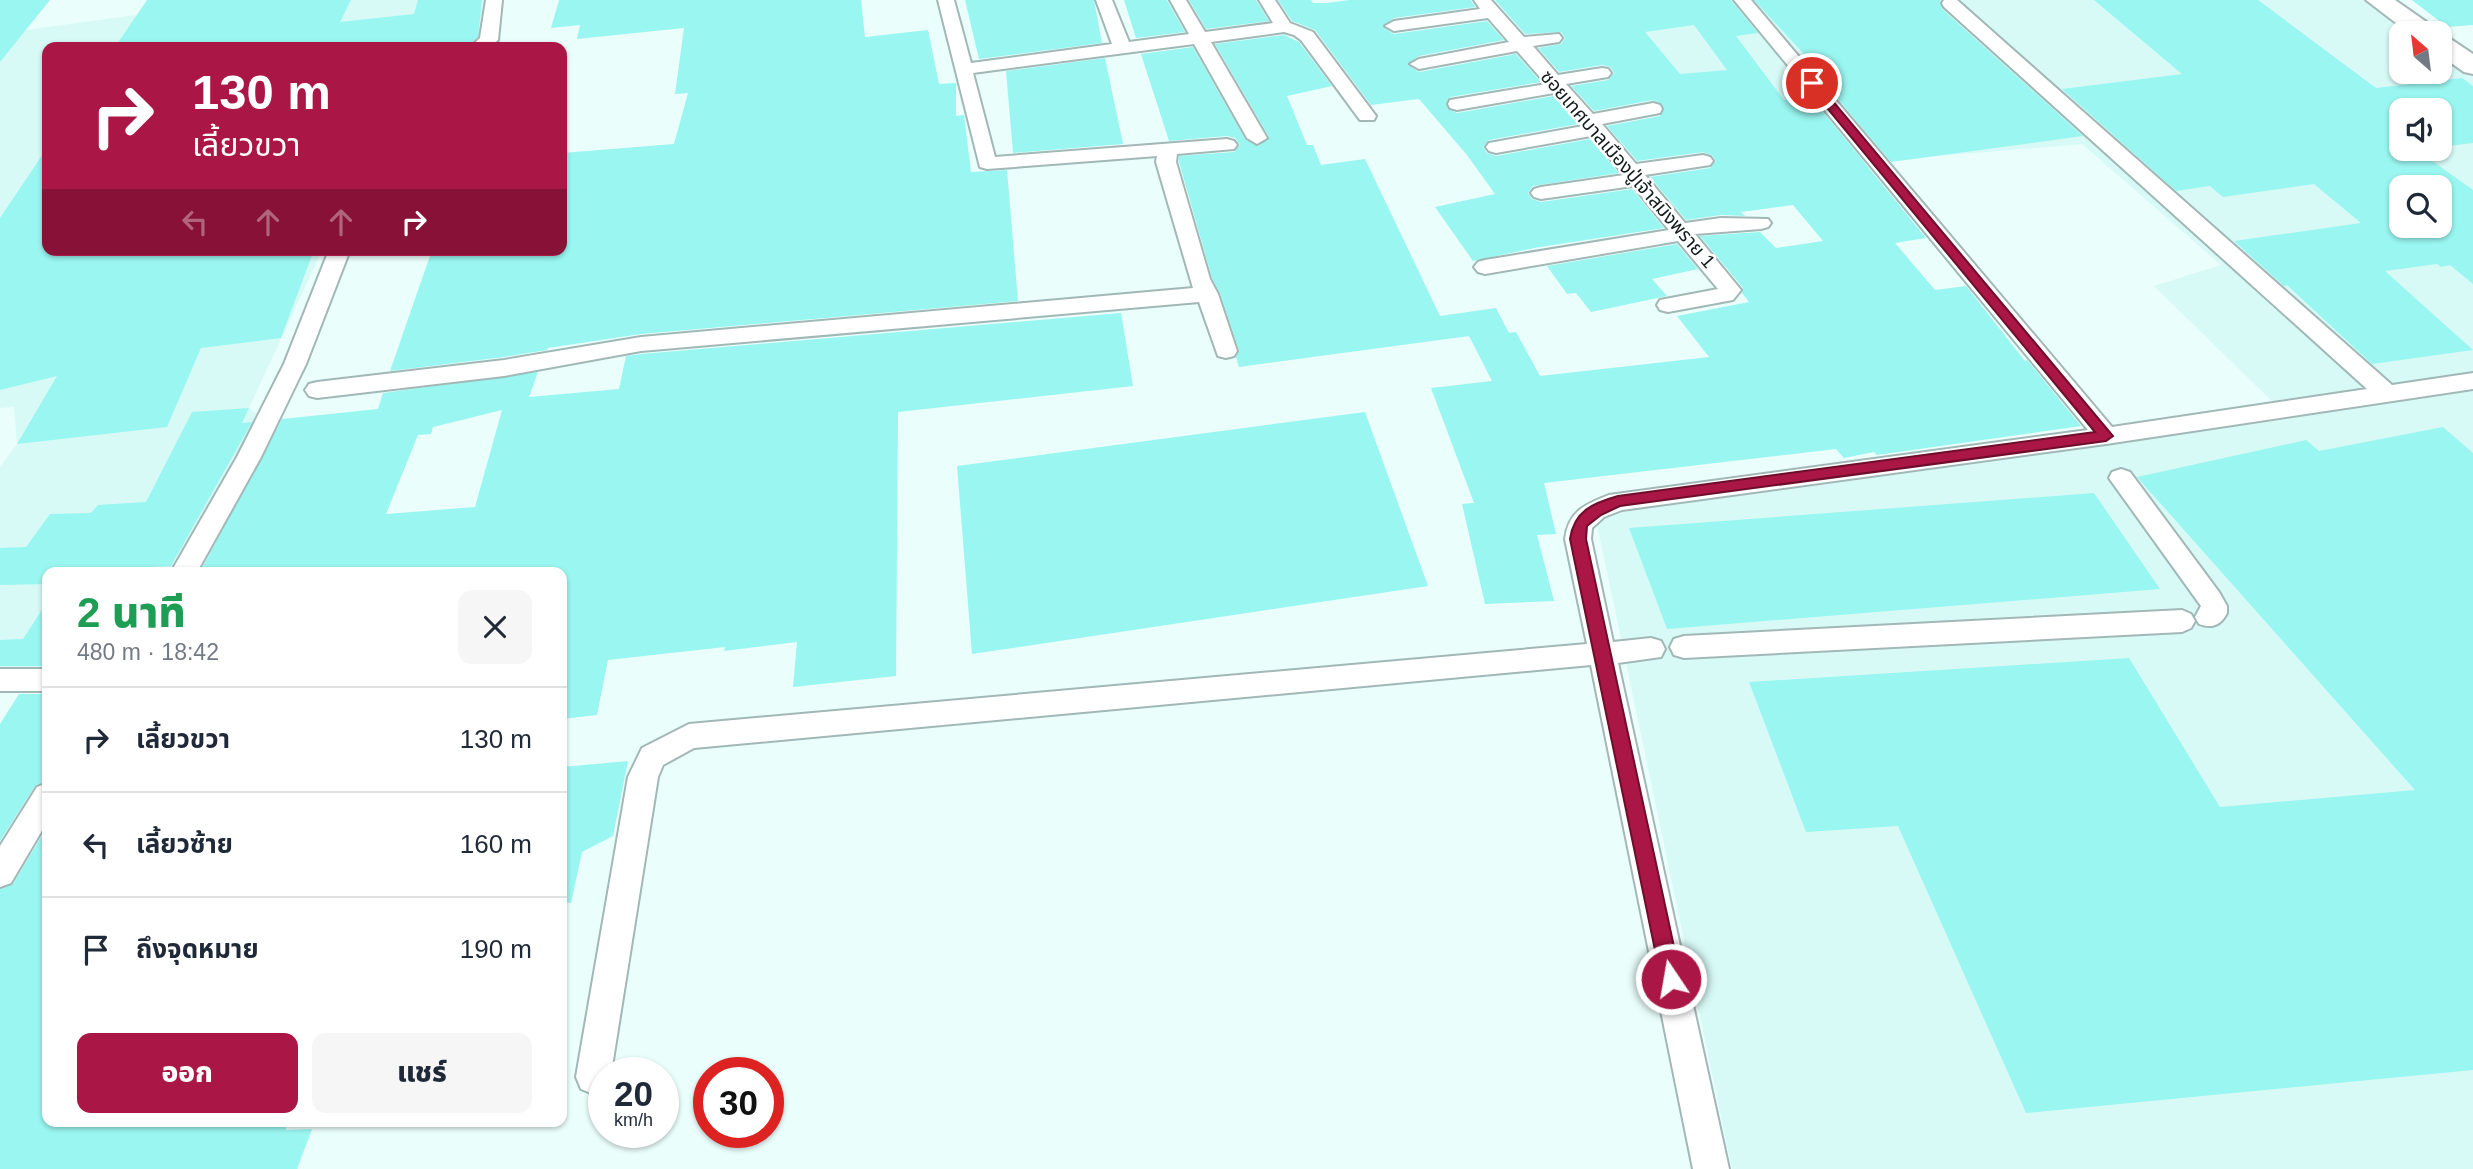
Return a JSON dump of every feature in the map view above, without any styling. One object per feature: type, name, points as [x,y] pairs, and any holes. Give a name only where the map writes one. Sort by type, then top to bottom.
[{"type":"main road","points":[[2378,0],[2409,21]]},
{"type":"main road","points":[[2452,51],[2473,66]]},
{"type":"street","points":[[486,42],[489,40],[494,0]]},
{"type":"street","points":[[946,0],[987,163],[1227,145]]},
{"type":"street","points":[[1104,0],[1123,49]]},
{"type":"street","points":[[1178,0],[1257,138]]},
{"type":"street","points":[[1267,0],[1284,27]]},
{"type":"street","points":[[1742,0],[2106,436]]},
{"type":"street","points":[[1950,3],[2387,394]]},
{"type":"street","points":[[1394,26],[1487,6]]},
{"type":"street","name":"ซอยเทศบาลเมืองปู่เจ้าสมิงพราย 1","points":[[1487,6],[1592,125],[1730,290],[1726,295],[1668,305]]},
{"type":"street","points":[[964,69],[1284,27],[1300,31],[1307,36],[1367,116]]},
{"type":"street","points":[[1419,64],[1553,38]]},
{"type":"street","points":[[1457,104],[1602,73]]},
{"type":"street","points":[[1496,147],[1653,109]]},
{"type":"street","points":[[1168,149],[1166,162],[1199,279],[1207,294],[1226,351]]},
{"type":"street","points":[[1541,192],[1703,161]]},
{"type":"street","points":[[1485,267],[1721,224],[1761,222]]},
{"type":"street","points":[[187,567],[255,445],[295,364],[338,256]]},
{"type":"street","points":[[317,390],[504,368],[642,344],[1207,294]]},
{"type":"street","points":[[1711,1169],[1578,539],[1580,524],[1595,511],[1618,501],[2106,436],[2473,381]]},
{"type":"street","points":[[1684,647],[2195,619],[2214,613],[2210,599],[2122,478]]},
{"type":"street","points":[[596,1057],[643,777],[652,757],[689,736],[1651,649]]},
{"type":"street","points":[[0,680],[42,680]]},
{"type":"street","points":[[0,873],[42,804]]},
{"type":"shaded area","points":[[245,0],[488,0],[482,42],[42,42],[42,256],[319,256],[249,408],[260,416],[171,567],[42,567],[42,680],[0,679],[0,467],[17,444],[14,407],[0,408],[0,60],[26,30]]},
{"type":"shaded area","points":[[1561,0],[2366,0],[2397,21],[2389,21],[2389,84],[2452,84],[2452,60],[2473,75],[2473,1169],[1732,1169],[1595,515],[2290,419],[2154,286],[2221,265],[2082,144],[1720,174],[1678,134]]},
{"type":"building","points":[[0,0],[50,0],[0,62]]},
{"type":"building","points":[[147,0],[351,0],[340,22],[414,14],[418,0],[482,0],[478,37],[472,42],[118,42]]},
{"type":"building","points":[[559,0],[861,0],[865,37],[928,30],[939,84],[956,83],[956,116],[964,115],[971,172],[1007,170],[1018,301],[641,334],[504,357],[390,371],[430,256],[567,256],[567,153],[674,144],[688,93],[675,94],[684,28],[577,39],[580,25],[551,28]]},
{"type":"building","points":[[965,0],[1094,0],[1102,43],[979,59]]},
{"type":"building","points":[[1124,0],[1167,0],[1185,32],[1136,38]]},
{"type":"building","points":[[1189,0],[1256,0],[1269,21],[1206,29]]},
{"type":"building","points":[[1278,0],[1327,3],[1350,0],[1471,0],[1475,7],[1394,18],[1383,27],[1394,34],[1487,21],[1504,40],[1419,56],[1408,65],[1419,72],[1516,54],[1541,82],[1450,97],[1446,103],[1448,109],[1457,113],[1553,96],[1578,124],[1489,140],[1483,147],[1487,153],[1496,156],[1590,139],[1619,173],[1533,186],[1528,193],[1532,199],[1541,202],[1632,189],[1664,228],[1534,248],[1473,261],[1435,207],[1495,194],[1467,155],[1419,99],[1371,105],[1315,30],[1292,21]]},
{"type":"building","points":[[1495,0],[1731,0],[1758,33],[1736,36],[1784,100],[1810,96],[1926,238],[1895,243],[1935,290],[1966,286],[2081,426],[1877,455],[1874,452],[1844,458],[1836,449],[1544,483],[1556,534],[1537,535],[1554,601],[1485,604],[1462,504],[1474,503],[1431,388],[1492,381],[1469,336],[1239,367],[1236,357],[1239,350],[1220,293],[1212,278],[1179,156],[1234,152],[1240,145],[1235,138],[1227,136],[1169,141],[1141,54],[1193,47],[1245,139],[1258,146],[1269,137],[1215,44],[1284,35],[1299,42],[1332,86],[1287,96],[1307,145],[1313,145],[1321,165],[1365,159],[1440,316],[1496,308],[1509,333],[1516,332],[1540,376],[1709,357],[1677,316],[1749,302],[1742,293],[1743,288],[1700,236],[1760,232],[1776,248],[1823,241],[1793,205],[1741,212],[1745,216],[1721,215],[1686,220],[1650,177],[1710,168],[1716,161],[1712,155],[1703,152],[1637,161],[1607,126],[1660,116],[1664,110],[1662,104],[1653,100],[1594,111],[1571,86],[1608,80],[1614,73],[1610,67],[1602,65],[1559,72],[1538,48],[1561,44],[1565,38],[1561,32],[1525,34]],"holes":[[[1694,25],[1727,70],[1680,74],[1645,32]]]},
{"type":"building","points":[[1754,0],[1940,0],[1942,9],[2083,136],[1891,162],[1833,93],[1839,92]]},
{"type":"building","points":[[2094,0],[2258,0],[2376,88],[2410,84],[2452,84],[2452,79],[2462,78],[2473,86],[2473,143],[2452,146],[2452,98],[2389,98],[2389,161],[2432,161],[2473,190],[2473,284],[2450,265],[2441,267],[2437,264],[2385,271],[2473,350],[2372,364],[2287,285],[2284,286],[2234,241],[2361,223],[2314,184],[2223,197],[2210,186],[2176,191],[2062,89],[2182,74]]},
{"type":"building","points":[[2412,0],[2473,0],[2473,25],[2452,27],[2452,21],[2439,21]]},
{"type":"building","points":[[1105,58],[1123,144],[1013,153],[1006,71]]},
{"type":"building","points":[[42,155],[42,256],[312,256],[281,338],[201,348],[167,427],[17,444],[57,376],[0,390],[0,218]]},
{"type":"building","points":[[1677,244],[1698,269],[1652,279],[1667,296],[1591,312],[1576,293],[1567,294],[1547,266]]},
{"type":"building","points":[[1121,313],[1133,386],[898,412],[896,676],[793,687],[797,642],[608,660],[597,715],[567,718],[567,567],[203,567],[282,419],[378,409],[383,393],[538,372],[529,397],[619,389],[626,356]],"holes":[[[502,410],[475,507],[386,514],[418,435],[431,434],[433,427]]]},
{"type":"building","points":[[249,408],[242,423],[252,422],[171,566],[42,567],[42,584],[0,585],[0,548],[26,547],[50,514],[91,513],[98,505],[146,502],[192,412]]},
{"type":"building","points":[[1365,412],[1428,586],[972,654],[957,466]]},
{"type":"building","points":[[2443,427],[2473,453],[2473,1070],[2026,1113],[1898,826],[1806,832],[1749,682],[2129,658],[2220,807],[2415,790],[2137,477],[2306,440],[2319,451]]},
{"type":"building","points":[[2094,493],[2160,589],[1667,629],[1629,528]]},
{"type":"building","points":[[42,610],[42,666],[0,666],[0,640],[23,639]]},
{"type":"building","points":[[19,694],[42,694],[42,783],[35,786],[0,841],[0,724]]},
{"type":"building","points":[[628,761],[613,836],[582,852],[571,903],[567,903],[567,767]]},
{"type":"building","points":[[42,835],[42,1127],[312,1129],[297,1169],[0,1169],[0,889],[13,884]]},
{"type":"route","points":[[1671,979],[1578,539],[1580,524],[1595,511],[1618,501],[2106,436],[1812,83]]}]
